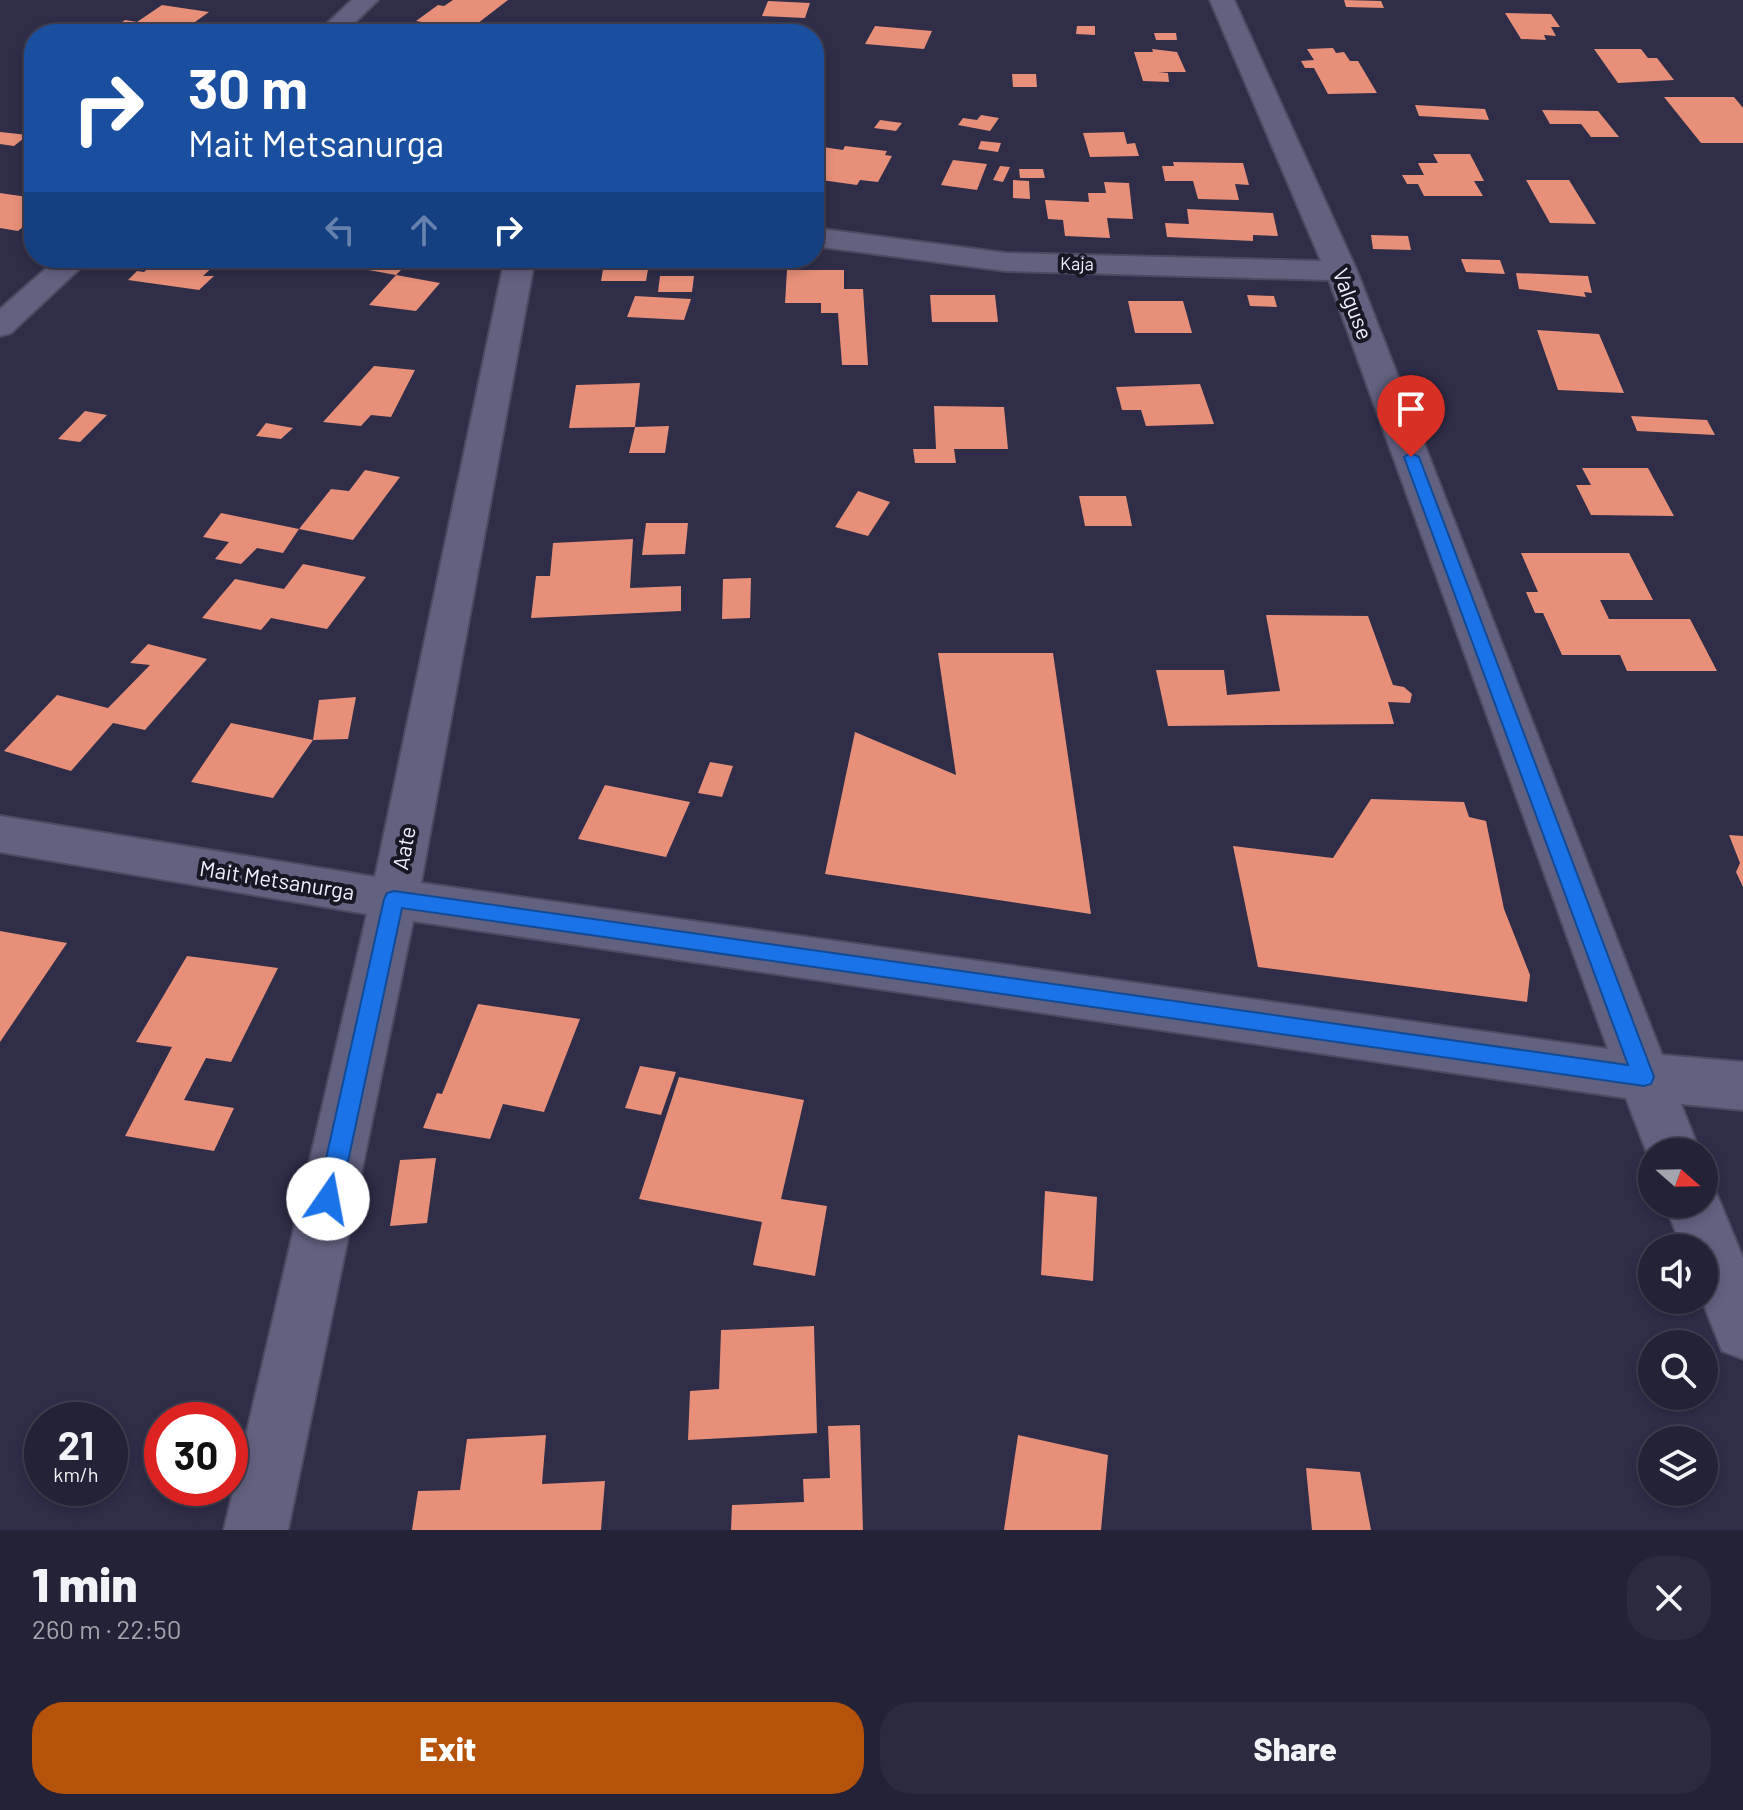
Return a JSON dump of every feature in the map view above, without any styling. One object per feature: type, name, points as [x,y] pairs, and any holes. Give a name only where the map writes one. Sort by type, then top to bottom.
[{"type":"street","points":[[339,24],[366,0]]},
{"type":"street","name":"Valguse","points":[[1222,0],[1341,271],[1668,1138]]},
{"type":"street","name":"Kaja","points":[[824,238],[1006,262],[1341,271]]},
{"type":"street","points":[[0,326],[65,268]]},
{"type":"street","name":"Aate","points":[[256,1530],[394,899],[518,268]]},
{"type":"street","name":"Mait Metsanurga","points":[[0,834],[394,899],[1644,1077],[1743,1086]]},
{"type":"street","points":[[1699,1218],[1743,1330]]},
{"type":"building","points":[[453,0],[508,0],[477,24],[416,21],[438,5],[444,6]]},
{"type":"building","points":[[1344,0],[1381,1],[1384,8],[1346,7]]},
{"type":"building","points":[[768,1],[810,3],[805,18],[762,16]]},
{"type":"building","points":[[162,5],[209,12],[192,24],[119,24],[125,20],[137,22]]},
{"type":"building","points":[[1505,13],[1551,14],[1560,27],[1551,27],[1556,36],[1544,35],[1546,40],[1521,39]]},
{"type":"building","points":[[875,26],[932,31],[924,49],[865,44]]},
{"type":"building","points":[[1077,26],[1095,26],[1095,35],[1076,34]]},
{"type":"building","points":[[1154,33],[1176,33],[1177,40],[1156,40]]},
{"type":"building","points":[[1333,48],[1336,53],[1344,52],[1350,61],[1358,61],[1377,93],[1328,94],[1314,68],[1305,68],[1301,61],[1314,60],[1307,49]]},
{"type":"building","points":[[1152,49],[1177,52],[1186,72],[1158,72],[1168,73],[1169,82],[1143,81],[1134,52],[1153,52]]},
{"type":"building","points":[[1594,49],[1641,49],[1648,58],[1657,58],[1674,80],[1618,83]]},
{"type":"building","points":[[1012,74],[1036,74],[1037,87],[1013,87]]},
{"type":"building","points":[[1664,97],[1734,97],[1743,108],[1743,143],[1701,143]]},
{"type":"building","points":[[1415,105],[1485,109],[1489,120],[1419,116]]},
{"type":"building","points":[[1542,110],[1598,111],[1619,137],[1591,137],[1581,124],[1550,124]]},
{"type":"building","points":[[981,115],[999,118],[990,131],[958,125],[963,118],[977,120]]},
{"type":"building","points":[[880,120],[902,123],[896,131],[874,128]]},
{"type":"building","points":[[0,132],[24,135],[14,146],[0,144]]},
{"type":"building","points":[[1124,132],[1127,144],[1135,143],[1139,156],[1090,157],[1083,133]]},
{"type":"building","points":[[981,141],[1001,143],[998,152],[978,149]]},
{"type":"building","points":[[845,146],[887,151],[885,155],[892,156],[878,182],[860,180],[857,185],[824,180],[824,147],[843,150]]},
{"type":"building","points":[[1433,154],[1470,154],[1484,181],[1474,181],[1483,196],[1424,196],[1418,184],[1407,184],[1402,175],[1424,175],[1418,163],[1438,163]]},
{"type":"building","points":[[953,160],[987,164],[977,190],[941,185]]},
{"type":"building","points":[[1173,162],[1243,163],[1249,185],[1235,184],[1239,200],[1198,199],[1193,181],[1165,181],[1162,166],[1174,166]]},
{"type":"building","points":[[1000,166],[1010,167],[1003,182],[993,180]]},
{"type":"building","points":[[1019,169],[1043,169],[1045,178],[1020,178]]},
{"type":"building","points":[[1013,180],[1029,181],[1030,199],[1013,198]]},
{"type":"building","points":[[1526,180],[1569,180],[1596,224],[1550,223]]},
{"type":"building","points":[[1104,182],[1129,183],[1133,219],[1107,218],[1110,238],[1065,236],[1063,220],[1048,219],[1045,200],[1089,202],[1088,193],[1106,193]]},
{"type":"building","points":[[0,193],[24,197],[24,226],[18,231],[0,228]]},
{"type":"building","points":[[1187,209],[1273,213],[1278,236],[1253,235],[1253,241],[1167,237],[1165,223],[1189,224]]},
{"type":"building","points":[[1371,235],[1408,236],[1411,250],[1373,249]]},
{"type":"building","points":[[1461,259],[1500,260],[1505,274],[1466,272]]},
{"type":"building","points":[[148,268],[211,268],[203,276],[214,276],[199,290],[128,280],[137,271],[144,272]]},
{"type":"building","points":[[364,268],[403,268],[396,275]]},
{"type":"building","points":[[603,268],[648,268],[646,281],[601,281]]},
{"type":"building","points":[[787,270],[844,270],[844,289],[863,289],[868,365],[842,365],[838,313],[821,313],[821,303],[785,303]]},
{"type":"building","points":[[1516,273],[1588,276],[1592,293],[1584,292],[1586,297],[1519,289]]},
{"type":"building","points":[[396,275],[440,283],[416,311],[369,305]]},
{"type":"building","points":[[660,276],[694,276],[692,292],[658,292]]},
{"type":"building","points":[[930,295],[995,295],[998,322],[932,322]]},
{"type":"building","points":[[1247,295],[1274,296],[1277,307],[1250,306]]},
{"type":"building","points":[[635,296],[691,299],[684,320],[627,317]]},
{"type":"building","points":[[1128,301],[1183,301],[1192,333],[1135,333]]},
{"type":"building","points":[[1537,330],[1599,334],[1624,393],[1558,390]]},
{"type":"building","points":[[374,366],[415,370],[391,417],[371,415],[361,426],[323,422]]},
{"type":"building","points":[[640,383],[635,427],[569,428],[576,385]]},
{"type":"building","points":[[1200,384],[1214,424],[1146,426],[1141,410],[1122,410],[1116,387]]},
{"type":"building","points":[[934,406],[1004,407],[1008,449],[954,449],[956,463],[915,463],[913,449],[936,449]]},
{"type":"building","points":[[85,411],[107,415],[80,442],[58,439]]},
{"type":"building","points":[[1631,416],[1707,420],[1715,435],[1637,431]]},
{"type":"building","points":[[266,423],[293,428],[281,439],[256,436]]},
{"type":"building","points":[[669,426],[665,453],[629,453],[635,427]]},
{"type":"building","points":[[1582,468],[1648,468],[1674,516],[1591,515],[1576,485],[1591,485]]},
{"type":"building","points":[[365,470],[400,477],[353,540],[299,529],[331,489],[349,491]]},
{"type":"building","points":[[858,491],[890,502],[868,536],[835,527]]},
{"type":"building","points":[[1079,496],[1126,496],[1132,526],[1085,526]]},
{"type":"building","points":[[221,513],[299,529],[283,553],[257,548],[241,564],[215,559],[229,542],[203,537]]},
{"type":"building","points":[[646,523],[688,523],[685,554],[642,555]]},
{"type":"building","points":[[633,539],[630,588],[681,586],[681,611],[531,618],[536,576],[550,576],[553,543]]},
{"type":"building","points":[[1521,553],[1629,553],[1653,600],[1600,600],[1609,619],[1690,619],[1717,671],[1627,671],[1620,655],[1562,655],[1543,613],[1535,613],[1526,592],[1538,592]]},
{"type":"building","points":[[303,564],[366,577],[327,629],[271,618],[261,630],[202,618],[235,579],[284,589]]},
{"type":"building","points":[[751,578],[750,618],[722,619],[723,579]]},
{"type":"building","points":[[1266,615],[1368,616],[1393,685],[1404,687],[1412,694],[1410,703],[1388,702],[1394,724],[1168,726],[1156,670],[1224,670],[1227,695],[1280,691]]},
{"type":"building","points":[[148,644],[207,659],[145,730],[113,723],[71,771],[4,751],[57,695],[108,708],[150,665],[130,663]]},
{"type":"building","points":[[938,653],[1053,653],[1091,914],[825,874],[855,732],[956,775]]},
{"type":"building","points":[[356,697],[348,739],[313,740],[319,700]]},
{"type":"building","points":[[231,723],[313,740],[273,798],[191,782]]},
{"type":"building","points":[[710,762],[733,766],[722,797],[698,793]]},
{"type":"building","points":[[605,785],[690,802],[666,857],[578,839]]},
{"type":"building","points":[[1371,799],[1464,802],[1469,817],[1486,821],[1504,909],[1530,975],[1527,1002],[1258,967],[1233,846],[1333,858]]},
{"type":"building","points":[[1729,835],[1743,836],[1743,887],[1736,872],[1740,863]]},
{"type":"building","points":[[0,931],[67,943],[0,1042]]},
{"type":"building","points":[[187,956],[278,968],[231,1062],[206,1058],[184,1100],[234,1108],[214,1151],[125,1136],[172,1047],[136,1042]]},
{"type":"building","points":[[478,1004],[580,1019],[544,1112],[503,1104],[490,1139],[423,1128],[437,1093],[442,1094]]},
{"type":"building","points":[[640,1066],[676,1072],[661,1115],[625,1108]]},
{"type":"building","points":[[679,1077],[804,1100],[781,1199],[827,1206],[815,1276],[753,1265],[762,1222],[639,1199]]},
{"type":"building","points":[[436,1158],[427,1223],[390,1226],[400,1160]]},
{"type":"building","points":[[1045,1191],[1097,1197],[1093,1281],[1041,1275]]},
{"type":"building","points":[[814,1326],[817,1433],[688,1440],[690,1391],[719,1389],[721,1330]]},
{"type":"building","points":[[860,1425],[863,1530],[731,1530],[732,1505],[804,1502],[803,1479],[830,1478],[828,1426]]},
{"type":"building","points":[[546,1435],[542,1484],[605,1481],[601,1530],[412,1530],[418,1491],[460,1490],[467,1439]]},
{"type":"building","points":[[1018,1435],[1108,1455],[1101,1530],[1004,1530]]},
{"type":"building","points":[[1306,1468],[1360,1472],[1371,1530],[1312,1530]]},
{"type":"route","points":[[328,1199],[394,899],[1644,1077],[1411,457]]}]
